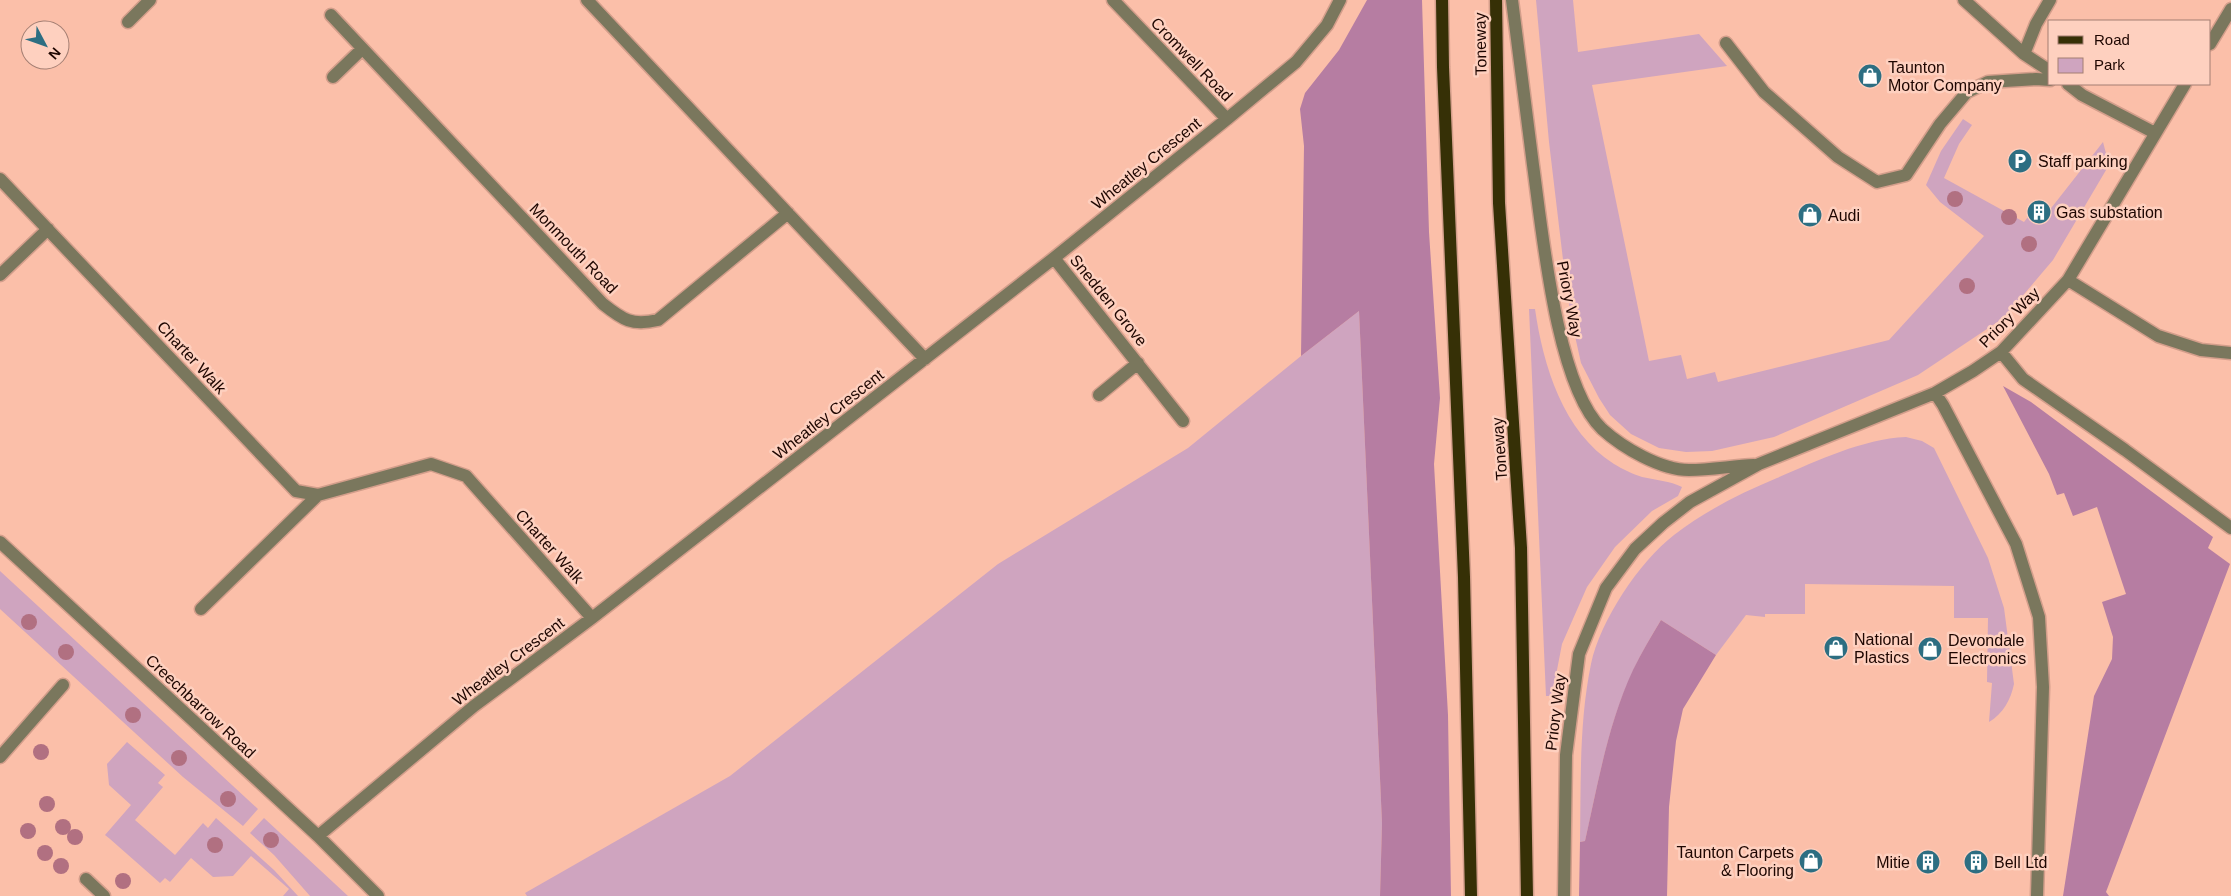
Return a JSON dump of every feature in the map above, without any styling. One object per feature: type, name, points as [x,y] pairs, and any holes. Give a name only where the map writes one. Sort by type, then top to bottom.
[{"type":"main road","points":[[1442,0],[1442,67],[1464,577],[1471,896]]},
{"type":"main road","name":"Toneway","points":[[1496,0],[1499,203],[1521,548],[1527,896]]},
{"type":"street","points":[[128,22],[150,0]]},
{"type":"street","points":[[587,0],[925,359]]},
{"type":"street","name":"Cromwell Road","points":[[1113,0],[1227,119]]},
{"type":"street","name":"Wheatley Crescent","points":[[318,836],[474,706],[592,618],[925,359],[1227,119],[1296,62],[1328,25],[1340,0]]},
{"type":"street","name":"Priory Way","points":[[1512,0],[1546,260],[1563,347],[1581,399],[1601,427],[1622,444],[1651,461],[1688,470],[1759,464]]},
{"type":"street","points":[[1964,0],[2024,54],[2048,70]]},
{"type":"street","points":[[2024,54],[2036,24],[2050,0]]},
{"type":"street","points":[[2211,42],[2231,9]]},
{"type":"street","name":"Monmouth Road","points":[[331,15],[603,304],[622,319],[642,324],[658,320],[788,213]]},
{"type":"street","points":[[1726,42],[1764,92],[1838,158],[1877,182],[1906,175],[1940,124],[1967,92],[1988,82],[2036,78],[2048,80]]},
{"type":"street","points":[[333,77],[362,48]]},
{"type":"street","points":[[2069,85],[2082,95],[2155,134]]},
{"type":"street","name":"Priory Way","points":[[1564,896],[1566,755],[1579,654],[1606,588],[1635,549],[1663,523],[1690,502],[1759,464],[1935,393],[1974,371],[2001,352],[2068,280],[2184,85]]},
{"type":"street","name":"Charter Walk","points":[[0,179],[296,491],[318,495],[430,464],[466,476],[592,618]]},
{"type":"street","points":[[0,275],[48,229]]},
{"type":"street","name":"Snedden Grove","points":[[1054,258],[1183,421]]},
{"type":"street","points":[[2068,280],[2158,336],[2200,350],[2231,353]]},
{"type":"street","points":[[2001,352],[2023,379],[2231,528]]},
{"type":"street","name":"Snedden Grove","points":[[1099,395],[1138,363]]},
{"type":"street","points":[[1935,393],[2016,544],[2039,617],[2043,686],[2037,896]]},
{"type":"street","name":"Charter Walk","points":[[201,609],[318,495]]},
{"type":"street","name":"Creechbarrow Road","points":[[0,542],[318,836],[378,896]]},
{"type":"street","points":[[0,757],[63,686]]},
{"type":"street","points":[[86,879],[104,896]]},
{"type":"green space","points":[[1536,0],[1573,0],[1578,52],[1699,34],[1727,66],[1592,85],[1649,361],[1681,355],[1687,379],[1715,372],[1718,382],[1889,340],[1984,236],[1940,202],[1926,185],[1941,151],[1963,119],[1972,125],[1959,144],[1944,178],[2024,222],[2031,213],[2041,221],[2103,142],[2109,165],[2053,260],[2002,319],[1918,375],[1774,437],[1712,451],[1686,452],[1659,448],[1631,434],[1610,415],[1581,363],[1571,318],[1564,268],[1549,142]]},
{"type":"green space","points":[[1529,309],[1535,309],[1544,352],[1558,396],[1581,434],[1596,450],[1620,468],[1642,477],[1682,487],[1678,496],[1652,511],[1615,547],[1587,587],[1562,644],[1552,696],[1546,696]]},
{"type":"green space","points":[[1359,311],[1382,823],[1380,896],[527,896],[525,893],[730,776],[998,564],[1188,448]]},
{"type":"green space","points":[[1906,437],[1922,441],[1934,448],[1988,558],[2004,608],[2014,684],[2011,695],[2002,710],[1989,722],[1992,683],[1987,682],[1988,618],[1954,618],[1954,586],[1805,584],[1805,614],[1765,614],[1765,617],[1746,615],[1716,655],[1661,620],[1639,658],[1624,691],[1610,733],[1585,841],[1580,842],[1584,708],[1591,664],[1596,647],[1612,611],[1635,576],[1648,560],[1674,535],[1698,518],[1737,496],[1856,446]]},
{"type":"green space","points":[[0,571],[258,809],[243,826],[183,777],[0,609]]},
{"type":"green space","points":[[127,742],[165,775],[158,783],[163,787],[135,820],[175,855],[203,823],[208,828],[216,818],[274,870],[298,896],[283,896],[289,889],[251,856],[233,876],[213,877],[191,858],[170,882],[165,878],[160,883],[105,835],[131,805],[109,785],[107,764]]},
{"type":"green space","points":[[264,818],[348,896],[310,896],[274,855],[250,833]]},
{"type":"shaded area","points":[[1367,0],[1422,0],[1429,232],[1440,398],[1434,464],[1448,715],[1451,896],[1380,896],[1382,823],[1359,311],[1301,356],[1304,146],[1300,109],[1305,93],[1339,50]]},
{"type":"shaded area","points":[[2003,386],[2031,402],[2213,537],[2208,548],[2230,564],[2106,892],[2109,896],[2063,896],[2094,696],[2112,659],[2113,637],[2102,602],[2126,594],[2097,507],[2073,516],[2064,493],[2057,495],[2049,474]]},
{"type":"shaded area","points":[[1661,620],[1716,655],[1683,709],[1676,741],[1669,807],[1667,896],[1579,896],[1580,842],[1585,841],[1610,733],[1624,690],[1633,670]]},
{"type":"place","name":"Taunton Motor Company","points":[[1870,76]]},
{"type":"place","name":"Staff parking","points":[[2020,161]]},
{"type":"place","name":"Gas substation","points":[[2039,212]]},
{"type":"place","name":"Audi","points":[[1810,215]]},
{"type":"place","name":"National Plastics","points":[[1836,648]]},
{"type":"place","name":"Devondale Electronics","points":[[1930,649]]},
{"type":"place","name":"Taunton Carpets & Flooring","points":[[1811,861]]},
{"type":"place","name":"Mitie","points":[[1928,862]]},
{"type":"place","name":"Bell Ltd","points":[[1976,862]]}]
